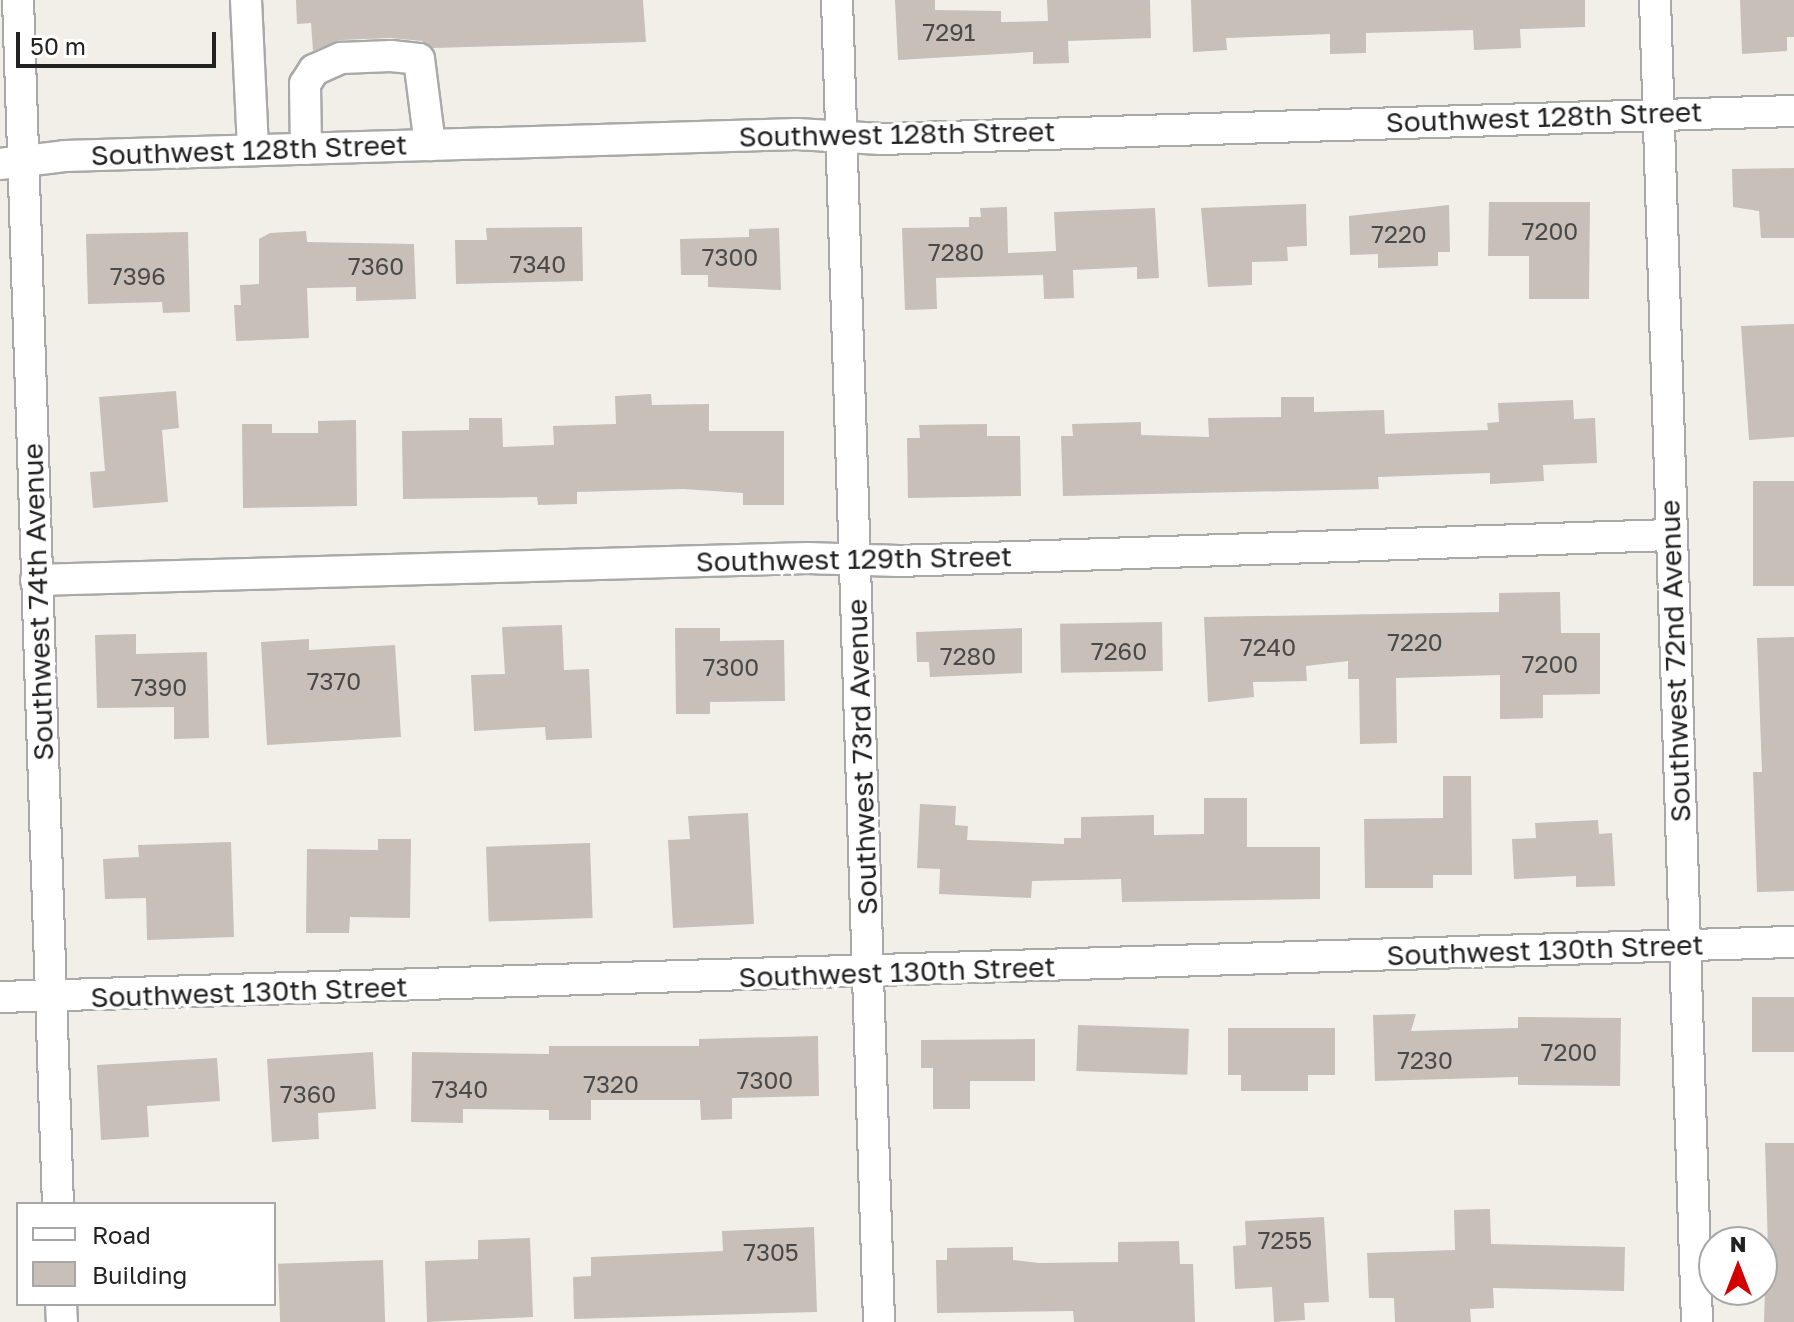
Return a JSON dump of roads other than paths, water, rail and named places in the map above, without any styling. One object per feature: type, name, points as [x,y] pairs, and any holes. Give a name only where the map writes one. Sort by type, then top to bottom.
[{"type":"street","name":"Southwest 74th Avenue","points":[[18,0],[12,162],[36,580],[58,1202]]},
{"type":"street","points":[[246,0],[253,150]]},
{"type":"street","name":"Southwest 73rd Avenue","points":[[837,0],[879,1322]]},
{"type":"street","name":"Southwest 72nd Avenue","points":[[1655,0],[1697,1322]]},
{"type":"street","points":[[306,149],[305,84],[314,70],[341,58],[391,56],[419,59],[430,145]]},
{"type":"street","name":"Southwest 128th Street","points":[[12,162],[253,150],[797,134],[842,137],[1794,111]]},
{"type":"street","name":"Southwest 129th Street","points":[[36,580],[856,560],[1671,535]]},
{"type":"street","name":"Southwest 130th Street","points":[[0,997],[869,973],[1794,942]]}]
